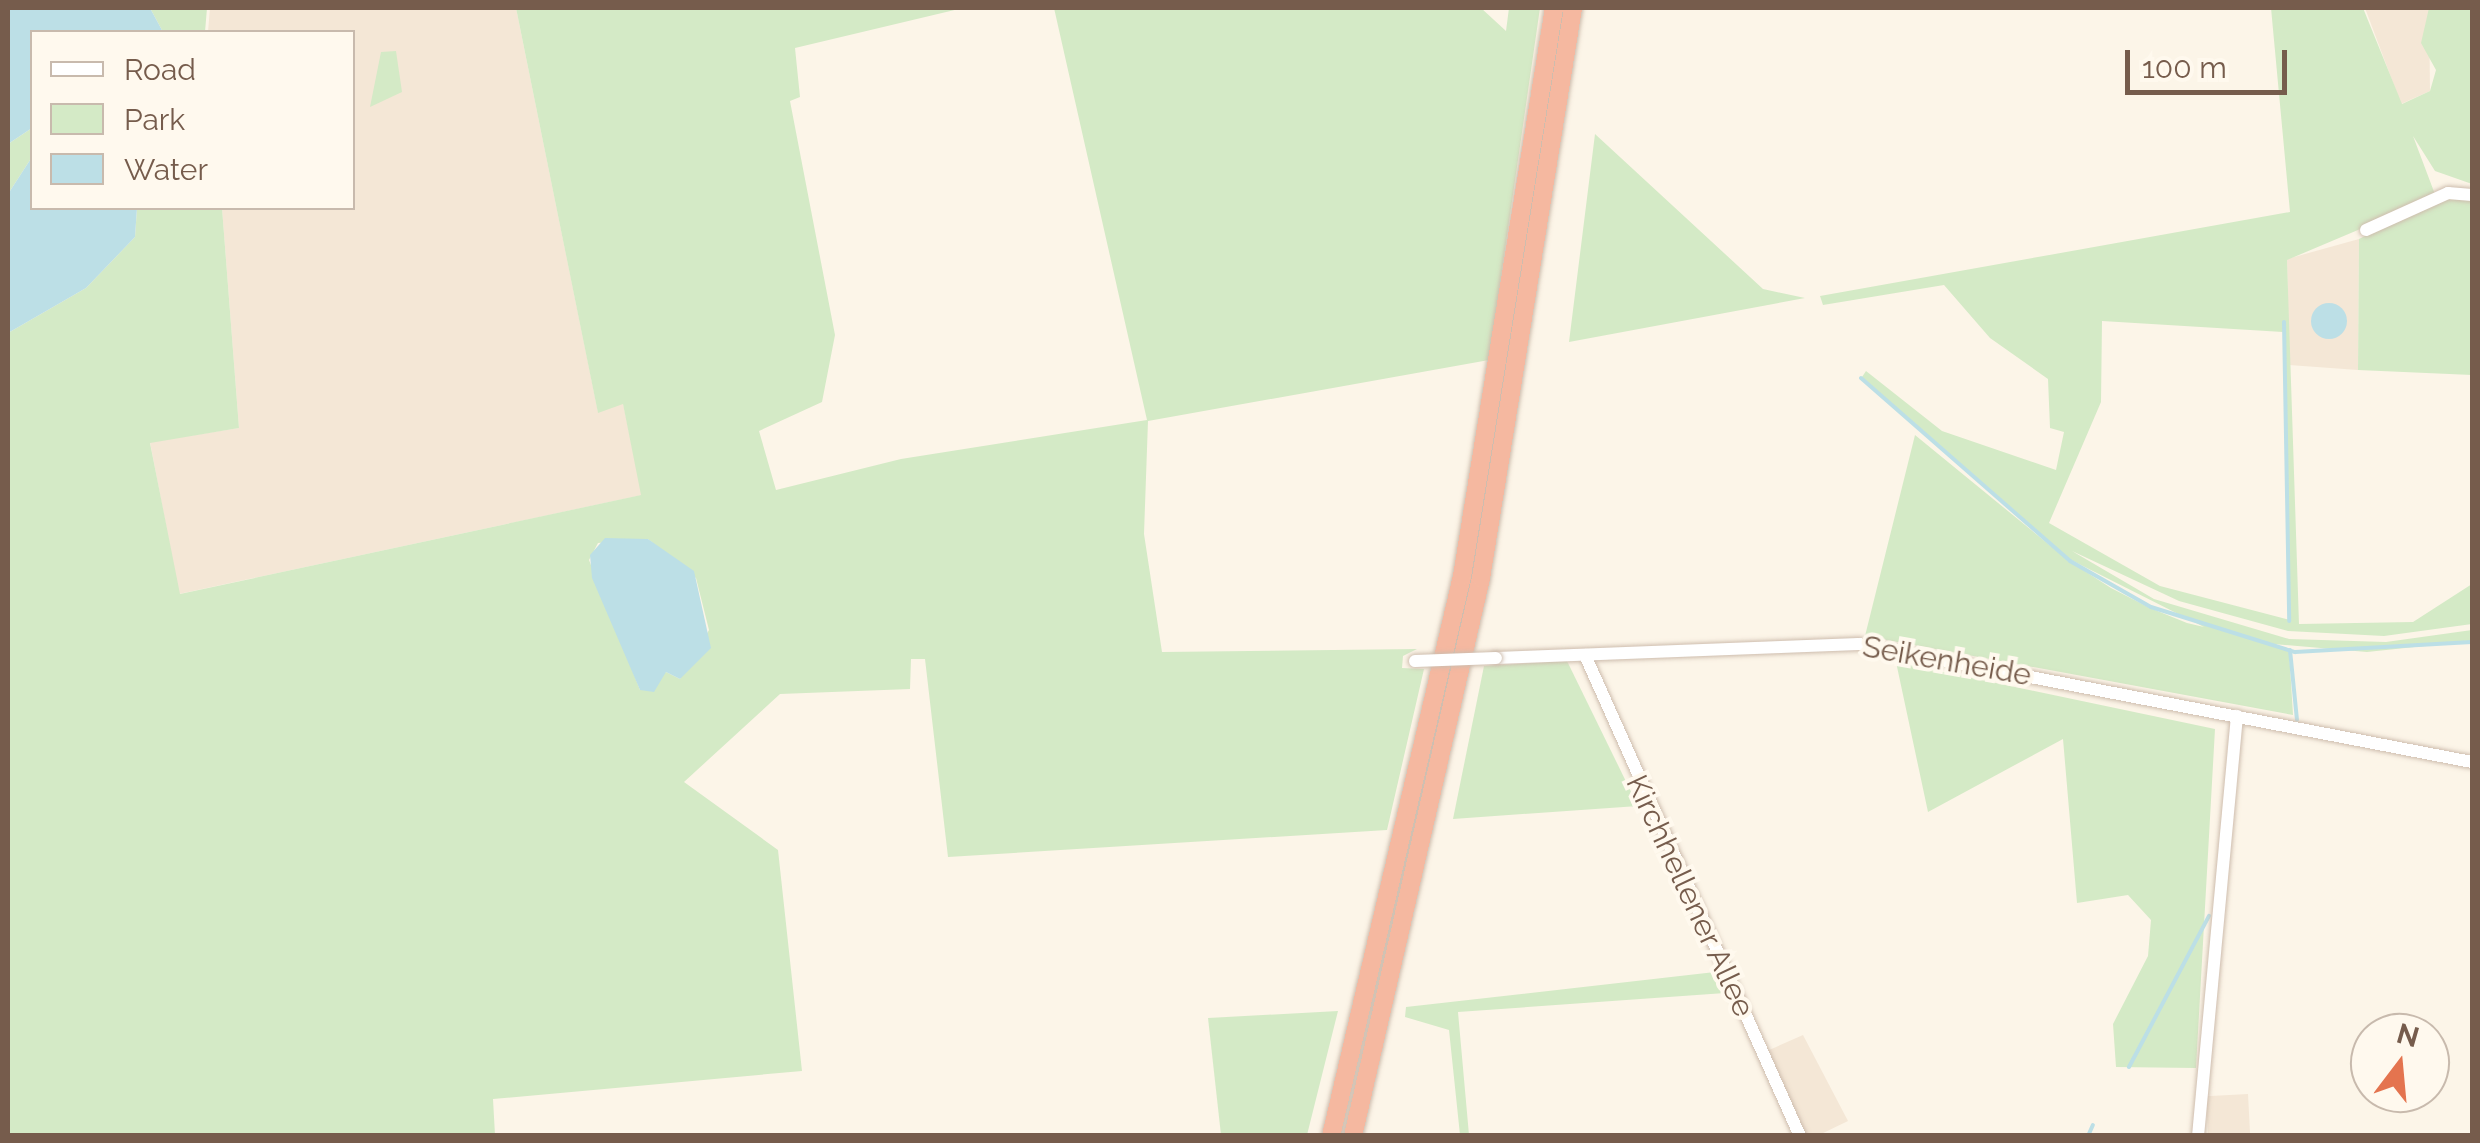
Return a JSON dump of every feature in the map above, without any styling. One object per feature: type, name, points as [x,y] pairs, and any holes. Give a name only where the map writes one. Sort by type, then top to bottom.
[{"type":"highway","points":[[1331,1136],[1462,576],[1554,8]]},
{"type":"highway","points":[[1352,1136],[1481,578],[1573,8]]},
{"type":"street","points":[[2366,230],[2448,193],[2472,195]]},
{"type":"street","name":"Seikenheide","points":[[1414,661],[1858,644],[2472,762]]},
{"type":"street","name":"Kirchhellener Allee","points":[[1586,655],[1800,1136]]},
{"type":"street","points":[[2198,1136],[2237,716]]},
{"type":"shaded area","points":[[210,8],[516,8],[598,412],[623,403],[642,495],[179,594],[150,442],[239,428],[222,210],[355,210],[355,30],[208,30]]},
{"type":"shaded area","points":[[2365,8],[2429,8],[2430,91],[2401,104]]},
{"type":"shaded area","points":[[2359,239],[2358,370],[2289,365],[2287,259]]},
{"type":"shaded area","points":[[1803,1035],[1848,1121],[1819,1135],[1806,1135],[1767,1051]]},
{"type":"shaded area","points":[[2248,1094],[2250,1135],[2208,1136],[2206,1096]]},
{"type":"green space","points":[[150,8],[207,8],[205,30],[162,30]]},
{"type":"green space","points":[[516,8],[963,8],[795,48],[800,97],[790,101],[835,335],[822,402],[759,431],[776,490],[901,459],[1147,420],[1054,8],[1481,8],[1506,31],[1509,8],[1540,8],[1489,360],[1148,421],[1144,534],[1162,652],[1417,649],[1403,656],[1402,668],[1424,669],[1387,830],[948,857],[925,659],[911,659],[910,689],[780,694],[684,782],[778,850],[802,1071],[493,1099],[495,1135],[8,1135],[8,333],[86,288],[135,237],[137,210],[222,210],[239,428],[150,443],[180,594],[641,495],[623,404],[598,413]],"holes":[[[648,539],[696,578],[709,630],[680,679],[666,672],[640,690],[589,560],[598,543]]]},
{"type":"green space","points":[[2271,8],[2363,8],[2402,104],[2430,91],[2436,70],[2421,43],[2429,8],[2472,8],[2472,184],[2435,171],[2413,136],[2436,197],[2287,260],[2299,624],[2413,622],[2472,584],[2472,624],[2384,636],[2288,631],[2179,601],[2072,551],[2154,599],[2289,639],[2386,642],[2472,630],[2472,641],[2367,652],[2273,644],[2289,650],[2293,715],[1865,636],[1915,435],[2069,561],[2150,608],[2204,627],[2071,560],[1862,377],[1866,371],[1942,431],[2056,470],[2064,432],[2050,428],[2048,379],[1990,338],[1944,285],[1823,305],[1820,296],[2290,212]],"holes":[[[2102,321],[2283,332],[2285,322],[2290,620],[2160,586],[2049,523],[2101,402]]]},
{"type":"green space","points":[[396,51],[402,92],[370,107],[381,52]]},
{"type":"green space","points":[[30,129],[30,160],[8,194],[8,144]]},
{"type":"green space","points":[[1595,134],[1763,289],[1805,298],[1569,342]]},
{"type":"green space","points":[[2440,198],[2472,198],[2472,375],[2358,370],[2359,239]]},
{"type":"green space","points":[[1567,661],[1638,806],[1453,819],[1484,666]]},
{"type":"green space","points":[[1896,662],[2215,729],[2196,1068],[2116,1067],[2113,1024],[2148,956],[2151,920],[2128,895],[2077,903],[2063,739],[1928,812]]},
{"type":"green space","points":[[1715,972],[1725,993],[1458,1012],[1469,1135],[1460,1135],[1449,1030],[1405,1017],[1406,1007]]},
{"type":"green space","points":[[1338,1011],[1307,1135],[1221,1135],[1208,1018]]},
{"type":"water","points":[[8,8],[150,8],[162,30],[30,30],[30,129],[8,144]]},
{"type":"water","points":[[30,160],[30,210],[137,210],[135,237],[86,288],[8,333],[8,194]]},
{"type":"water","points":[[2329,303],[2342,308],[2347,321],[2342,334],[2329,339],[2316,334],[2311,321],[2316,308]]},
{"type":"water","points":[[605,538],[648,539],[694,571],[711,648],[680,679],[666,672],[654,692],[640,690],[592,578],[590,555]]},
{"type":"waterway","points":[[2284,322],[2289,621]]},
{"type":"waterway","points":[[1861,378],[2070,561],[2151,607],[2295,652],[2472,642]]},
{"type":"waterway","points":[[2290,650],[2297,720]]},
{"type":"waterway","points":[[2129,1067],[2209,916]]},
{"type":"waterway","points":[[2088,1136],[2093,1125]]}]
